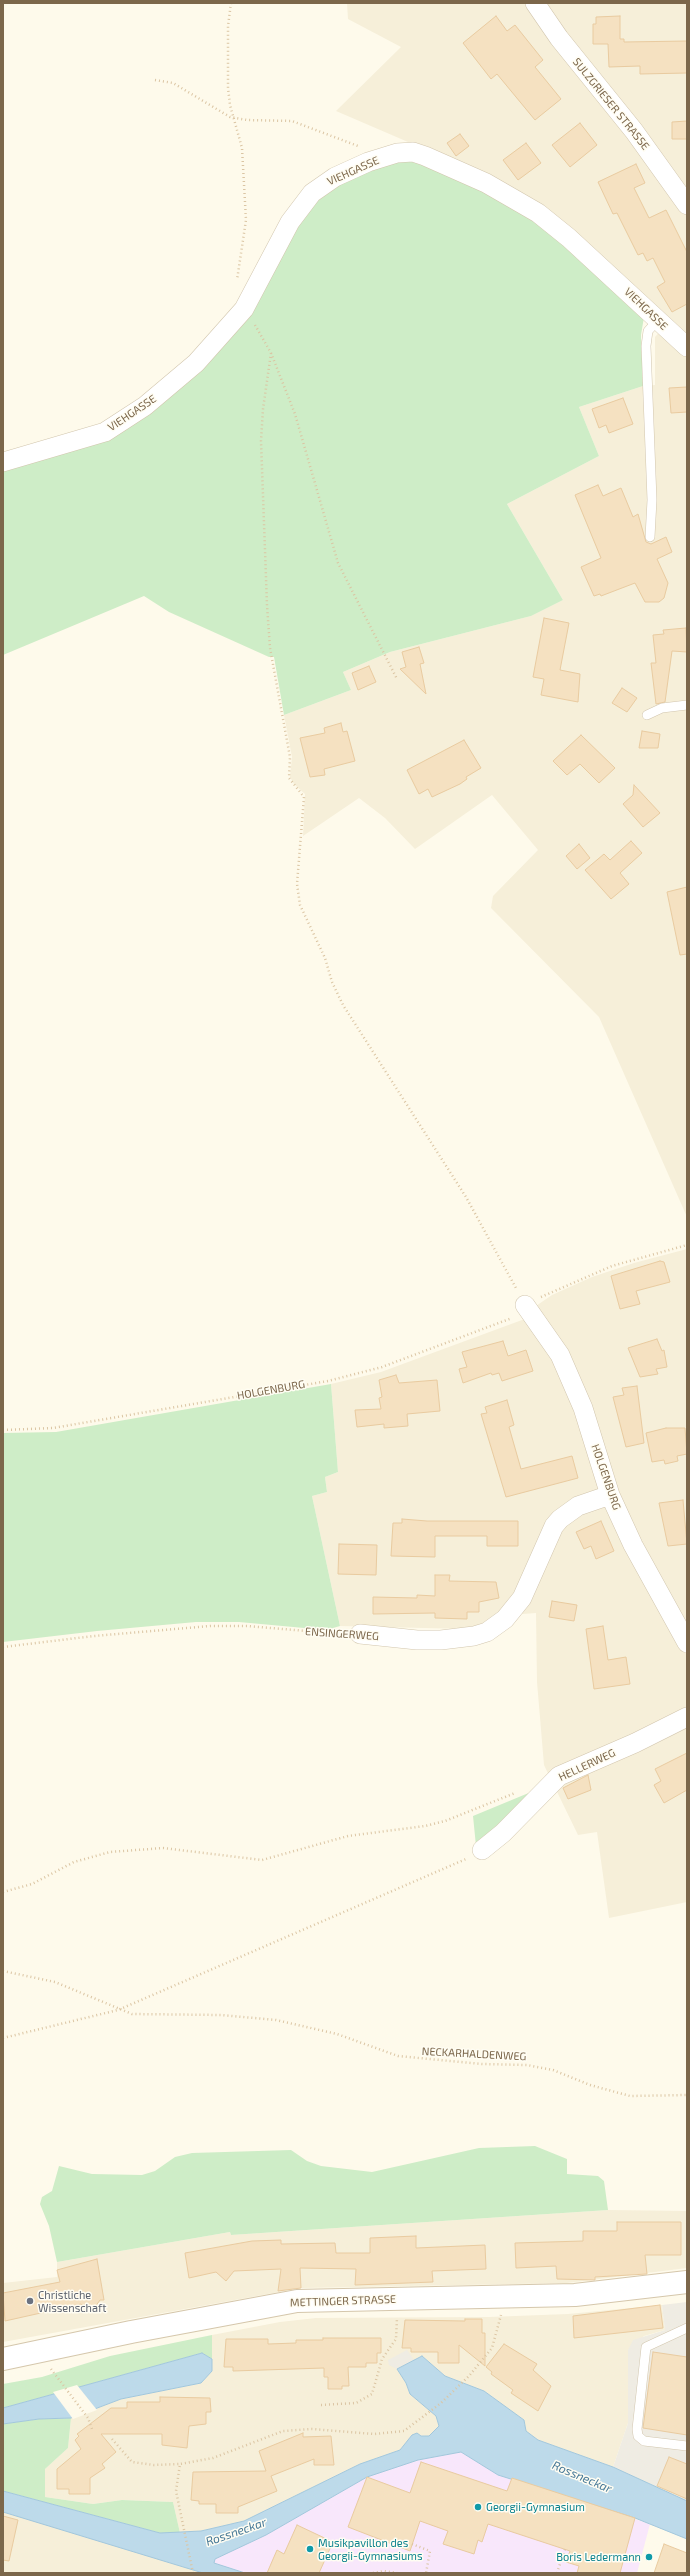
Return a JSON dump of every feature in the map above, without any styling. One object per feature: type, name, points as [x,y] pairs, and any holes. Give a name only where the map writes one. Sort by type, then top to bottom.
[{"type":"main road","name":"METTINGER STRASSE","points":[[3,2359],[280,2303],[317,2300],[575,2295],[687,2285]]},
{"type":"street","name":"SULZGRIESER STRASSE","points":[[535,3],[558,38],[634,131],[687,205]]},
{"type":"street","name":"VIEHGASSE","points":[[3,462],[67,445],[116,426],[156,397],[196,363],[246,307],[287,227],[312,193],[335,177],[388,156],[408,152],[421,154],[470,175],[531,208],[555,226],[687,347]]},
{"type":"street","name":"HOLGENBURG","points":[[527,1308],[550,1338],[568,1371],[587,1419],[610,1495],[633,1546],[687,1643]]},
{"type":"street","name":"ENSINGERWEG","points":[[360,1634],[417,1640],[441,1640],[474,1636],[487,1632],[505,1619],[522,1598],[554,1526],[560,1519],[578,1506],[610,1495]]},
{"type":"street","name":"HELLERWEG","points":[[482,1850],[503,1833],[558,1776],[635,1743],[687,1717]]},
{"type":"lane","points":[[650,537],[652,500],[646,346],[648,331],[658,320]]},
{"type":"lane","points":[[647,714],[662,708],[687,705]]},
{"type":"lane","points":[[687,2328],[646,2346],[637,2429],[638,2436],[644,2441],[687,2446]]},
{"type":"path","points":[[231,3],[228,26],[229,98],[242,156],[246,220],[237,287],[271,353],[300,429],[338,563],[397,679]]},
{"type":"path","points":[[155,80],[173,83],[221,113],[234,118],[292,121],[388,156]]},
{"type":"path","points":[[271,353],[263,410],[261,441],[270,648],[290,757],[289,778],[304,796],[297,884],[300,906],[325,958],[332,982],[343,1005],[466,1197],[527,1308],[597,1271],[687,1245]]},
{"type":"path","name":"HOLGENBURG","points":[[3,1430],[53,1428],[328,1381],[382,1367],[527,1308]]},
{"type":"path","name":"ENSINGERWEG","points":[[3,1647],[94,1636],[210,1626],[360,1634]]},
{"type":"path","points":[[3,1892],[32,1884],[74,1862],[110,1852],[164,1848],[262,1860],[348,1836],[425,1826],[445,1821],[521,1790]]},
{"type":"path","points":[[3,2038],[118,2010],[416,1881],[482,1850]]},
{"type":"path","points":[[3,1971],[55,1982],[118,2010]]},
{"type":"path","name":"NECKARHALDENWEG","points":[[118,2010],[141,2015],[221,2015],[276,2020],[337,2034],[398,2056],[482,2064],[527,2065],[553,2070],[590,2085],[630,2096],[687,2095]]},
{"type":"path","points":[[112,2438],[132,2462],[154,2465],[180,2464],[213,2458],[283,2431],[312,2429],[374,2434],[400,2432],[426,2415],[464,2381],[492,2348],[506,2297]]},
{"type":"path","points":[[321,2405],[356,2403],[374,2390],[382,2359],[397,2336],[398,2299]]},
{"type":"path","points":[[53,2373],[88,2418],[92,2429]]},
{"type":"path","points":[[180,2464],[176,2485],[178,2505],[193,2573]]},
{"type":"path","points":[[412,2544],[430,2551],[426,2573]]},
{"type":"path","points":[[557,2573],[564,2549]]},
{"type":"path","points":[[373,2573],[384,2571],[397,2573]]},
{"type":"shaded area","points":[[347,3],[687,3],[687,1217],[599,1017],[491,908],[493,896],[538,850],[492,795],[415,849],[385,818],[359,798],[303,836],[305,794],[294,784],[290,777],[292,757],[284,715],[351,690],[343,672],[390,652],[531,616],[563,600],[507,504],[599,456],[579,407],[643,386],[655,385],[655,337],[669,321],[422,148],[336,111],[401,47],[348,19]]},
{"type":"shaded area","points":[[687,1249],[687,1902],[609,1918],[597,1832],[578,1835],[544,1765],[537,1682],[536,1613],[496,1616],[481,1626],[467,1629],[340,1626],[312,1496],[327,1492],[325,1477],[338,1472],[331,1384],[381,1372],[522,1320],[537,1313],[533,1308],[552,1295],[592,1277],[634,1263]]},
{"type":"shaded area","points":[[608,2210],[687,2211],[687,2268],[567,2283],[301,2288],[3,2342],[3,2283],[57,2277],[57,2262],[230,2232],[231,2235]]},
{"type":"shaded area","points":[[687,2302],[687,2501],[613,2467],[628,2423],[628,2350],[633,2340],[665,2330],[662,2305]]},
{"type":"shaded area","points":[[662,2305],[665,2330],[644,2336],[628,2350],[628,2423],[613,2467],[538,2440],[526,2431],[524,2420],[484,2391],[445,2376],[422,2356],[397,2369],[406,2383],[410,2394],[436,2416],[439,2426],[429,2436],[412,2435],[400,2450],[360,2464],[244,2521],[201,2531],[180,2533],[173,2502],[122,2500],[93,2504],[45,2497],[45,2469],[68,2448],[71,2418],[121,2399],[201,2383],[212,2371],[212,2335],[280,2322],[316,2318],[489,2317],[568,2314]]},
{"type":"shaded area","points":[[407,2350],[414,2360],[397,2369],[389,2365],[388,2360]]},
{"type":"shaded area","name":"Georgii-Gymnasium","points":[[461,2452],[498,2475],[650,2524],[637,2573],[245,2573],[214,2563],[215,2559],[266,2535],[367,2477],[418,2460]]},
{"type":"shaded area","points":[[3,2512],[26,2518],[203,2573],[3,2573]]},
{"type":"green space","points":[[413,159],[530,214],[644,317],[641,335],[643,386],[579,407],[599,456],[507,504],[563,600],[531,616],[390,652],[343,672],[351,690],[284,715],[274,657],[269,657],[169,612],[144,596],[3,655],[3,467],[154,405],[274,262],[318,195],[374,165]]},
{"type":"green space","points":[[331,1384],[338,1472],[325,1477],[327,1492],[312,1496],[340,1626],[326,1630],[239,1622],[196,1622],[97,1631],[3,1642],[3,1433],[56,1432]]},
{"type":"green space","points":[[531,1792],[476,1846],[473,1816]]},
{"type":"green space","points":[[535,2146],[567,2159],[567,2174],[598,2176],[604,2181],[608,2210],[231,2235],[230,2232],[57,2262],[49,2226],[40,2204],[42,2197],[52,2191],[59,2166],[92,2174],[142,2175],[155,2171],[175,2157],[192,2153],[291,2150],[307,2161],[321,2166],[372,2172],[479,2148]]},
{"type":"green space","points":[[212,2335],[212,2359],[202,2353],[3,2408],[3,2384],[42,2377],[110,2356]]},
{"type":"green space","points":[[71,2418],[68,2448],[45,2469],[45,2497],[93,2504],[122,2500],[173,2502],[180,2533],[160,2533],[3,2491],[3,2424],[39,2419]]},
{"type":"water","points":[[202,2353],[212,2359],[212,2371],[201,2383],[121,2399],[71,2418],[39,2419],[3,2424],[3,2408]]},
{"type":"water","name":"Rossneckar","points":[[422,2356],[445,2376],[484,2391],[524,2420],[526,2431],[538,2440],[613,2467],[687,2501],[687,2539],[635,2518],[498,2475],[461,2452],[418,2460],[367,2477],[266,2535],[215,2559],[214,2563],[245,2573],[203,2573],[3,2512],[3,2491],[160,2533],[201,2531],[244,2521],[360,2464],[400,2450],[412,2435],[417,2433],[421,2436],[429,2436],[439,2426],[436,2416],[410,2394],[406,2383],[397,2369]]},
{"type":"pier","points":[[77,2385],[97,2410],[73,2419],[53,2392]]},
{"type":"building","points":[[496,16],[507,31],[515,25],[543,60],[535,67],[561,99],[535,120],[497,74],[491,79],[463,43]]},
{"type":"building","points":[[620,16],[620,39],[624,39],[624,42],[687,41],[687,73],[640,74],[640,66],[609,67],[608,44],[593,44],[593,24],[596,24],[596,17]]},
{"type":"building","points":[[687,121],[687,139],[672,139],[672,122]]},
{"type":"building","points":[[580,123],[597,145],[570,167],[552,145]]},
{"type":"building","points":[[460,134],[469,146],[456,156],[447,143]]},
{"type":"building","points":[[526,143],[541,163],[518,180],[503,160]]},
{"type":"building","points":[[636,164],[645,183],[634,188],[649,218],[666,210],[687,252],[687,304],[672,312],[657,287],[665,282],[653,258],[647,261],[643,253],[638,255],[617,213],[613,214],[598,182]]},
{"type":"building","points":[[687,387],[687,412],[671,413],[669,388]]},
{"type":"building","points":[[623,398],[633,424],[609,433],[606,425],[599,428],[592,409]]},
{"type":"building","points":[[598,485],[603,496],[621,488],[633,517],[638,514],[646,542],[651,544],[666,537],[672,552],[657,559],[668,583],[664,598],[659,602],[645,602],[635,583],[601,596],[600,594],[594,596],[581,567],[601,558],[575,495]]},
{"type":"building","points":[[544,618],[569,623],[560,670],[580,674],[578,702],[541,695],[544,679],[533,677]]},
{"type":"building","points":[[686,628],[687,652],[672,651],[665,702],[656,704],[651,663],[656,663],[653,635],[664,634],[663,630]]},
{"type":"building","points":[[419,647],[424,663],[420,664],[426,694],[400,669],[406,667],[402,652]]},
{"type":"building","points":[[369,666],[376,682],[358,690],[352,673]]},
{"type":"building","points":[[622,688],[637,698],[627,712],[612,703]]},
{"type":"building","points":[[341,723],[343,732],[347,731],[355,761],[324,769],[325,775],[310,777],[300,738],[325,733],[324,728]]},
{"type":"building","points":[[642,731],[660,734],[658,748],[639,748]]},
{"type":"building","points":[[581,735],[615,768],[599,783],[580,764],[567,775],[553,761]]},
{"type":"building","points":[[464,740],[481,768],[466,777],[467,779],[460,784],[432,797],[428,789],[419,794],[407,770]]},
{"type":"building","points":[[634,785],[660,813],[643,827],[623,804],[633,795]]},
{"type":"building","points":[[631,841],[642,853],[620,873],[629,884],[611,899],[585,870],[604,854],[610,860]]},
{"type":"building","points":[[579,844],[590,858],[577,869],[566,856]]},
{"type":"building","points":[[687,887],[687,954],[680,955],[667,892]]},
{"type":"building","points":[[660,1261],[664,1262],[670,1282],[636,1291],[640,1304],[620,1309],[611,1276]]},
{"type":"building","points":[[657,1339],[662,1351],[664,1350],[667,1367],[656,1369],[658,1374],[640,1377],[628,1348]]},
{"type":"building","points":[[503,1341],[508,1356],[526,1350],[533,1371],[502,1381],[499,1373],[492,1375],[491,1373],[463,1383],[459,1369],[467,1367],[462,1352]]},
{"type":"building","points":[[396,1375],[399,1383],[437,1380],[440,1411],[407,1414],[408,1426],[384,1428],[384,1424],[357,1427],[355,1410],[381,1409],[379,1398],[382,1397],[379,1380]]},
{"type":"building","points":[[637,1386],[644,1443],[626,1447],[613,1397],[624,1395],[622,1388]]},
{"type":"building","points":[[507,1400],[514,1425],[509,1427],[521,1469],[572,1456],[578,1478],[506,1497],[481,1414],[487,1413],[485,1407]]},
{"type":"building","points":[[666,1428],[685,1428],[687,1454],[677,1456],[678,1461],[665,1464],[664,1460],[652,1462],[646,1433]]},
{"type":"building","points":[[683,1500],[687,1544],[668,1546],[659,1503]]},
{"type":"building","points":[[402,1519],[427,1521],[518,1521],[518,1546],[487,1546],[487,1536],[435,1536],[435,1557],[391,1556],[393,1523],[402,1523]]},
{"type":"building","points":[[601,1521],[614,1551],[596,1559],[591,1546],[584,1549],[576,1532]]},
{"type":"building","points":[[339,1544],[377,1545],[376,1575],[338,1574]]},
{"type":"building","points":[[435,1575],[450,1575],[449,1581],[496,1582],[499,1598],[479,1602],[479,1612],[467,1612],[467,1619],[435,1618],[435,1613],[373,1614],[373,1597],[417,1598],[417,1595],[435,1596]]},
{"type":"building","points":[[552,1601],[577,1605],[574,1621],[549,1617]]},
{"type":"building","points":[[603,1626],[608,1660],[626,1657],[630,1684],[594,1689],[586,1629]]},
{"type":"building","points":[[687,1753],[687,1790],[664,1803],[654,1785],[661,1781],[655,1769]]},
{"type":"building","points":[[588,1775],[591,1790],[568,1799],[563,1788]]},
{"type":"building","points":[[617,2222],[681,2222],[681,2255],[645,2255],[647,2274],[595,2277],[595,2280],[557,2279],[556,2266],[516,2268],[515,2243],[583,2241],[583,2231],[617,2231]]},
{"type":"building","points":[[416,2236],[416,2248],[485,2245],[486,2269],[432,2271],[433,2282],[355,2285],[356,2269],[300,2268],[301,2288],[278,2291],[281,2269],[234,2271],[226,2281],[216,2272],[189,2278],[185,2253],[252,2241],[281,2240],[281,2244],[335,2243],[336,2253],[370,2253],[370,2238]]},
{"type":"building","points":[[97,2259],[104,2300],[100,2300],[95,2307],[87,2309],[81,2304],[5,2321],[3,2293],[60,2282],[57,2270]]},
{"type":"building","points":[[660,2305],[663,2328],[574,2338],[573,2316]]},
{"type":"building","points":[[465,2319],[482,2319],[482,2333],[485,2333],[485,2366],[459,2345],[459,2363],[438,2363],[438,2352],[411,2352],[411,2348],[402,2348],[405,2320],[465,2321]]},
{"type":"building","points":[[323,2338],[381,2338],[381,2353],[377,2353],[377,2363],[366,2363],[366,2367],[348,2367],[349,2386],[342,2386],[342,2389],[328,2389],[328,2377],[324,2377],[324,2368],[233,2371],[233,2367],[224,2367],[226,2339],[268,2339],[268,2344],[296,2343],[296,2340],[323,2340]]},
{"type":"building","points":[[504,2344],[537,2364],[533,2370],[551,2386],[538,2411],[511,2393],[513,2390],[491,2374],[492,2372],[486,2367]]},
{"type":"building","points":[[653,2352],[687,2357],[687,2435],[643,2428]]},
{"type":"building","points":[[160,2397],[210,2398],[211,2412],[206,2412],[206,2424],[189,2426],[187,2448],[162,2445],[162,2434],[101,2434],[116,2452],[102,2464],[105,2468],[90,2478],[90,2494],[69,2494],[69,2489],[57,2489],[57,2469],[81,2449],[75,2440],[79,2436],[77,2434],[111,2408],[127,2408],[127,2402],[160,2402]]},
{"type":"building","points":[[303,2433],[303,2437],[331,2436],[334,2465],[314,2465],[314,2459],[271,2476],[277,2491],[238,2507],[238,2513],[216,2513],[216,2504],[199,2504],[199,2501],[191,2500],[193,2472],[266,2471],[259,2451]]},
{"type":"building","points":[[669,2457],[687,2464],[687,2499],[657,2486]]},
{"type":"building","name":"Georgii-Gymnasium","points":[[421,2462],[507,2491],[512,2478],[635,2518],[620,2573],[577,2573],[579,2566],[566,2562],[570,2551],[488,2524],[482,2542],[478,2540],[474,2554],[443,2544],[448,2531],[420,2521],[410,2551],[348,2527],[367,2477],[410,2493]]},
{"type":"building","points":[[3,2516],[18,2520],[9,2561],[3,2560]]},
{"type":"building","name":"Musikpavillon des Georgii-Gymnasiums","points":[[297,2525],[333,2542],[319,2573],[267,2573],[277,2550],[284,2554]]},
{"type":"building","points":[[664,2544],[687,2553],[687,2573],[654,2573]]},
{"type":"place","name":"Christliche Wissenschaft","points":[[30,2301]]},
{"type":"place","name":"Georgii-Gymnasium","points":[[478,2507]]},
{"type":"place","name":"Musikpavillon des Georgii-Gymnasiums","points":[[310,2549]]},
{"type":"place","name":"Boris Ledermann","points":[[649,2557]]}]
